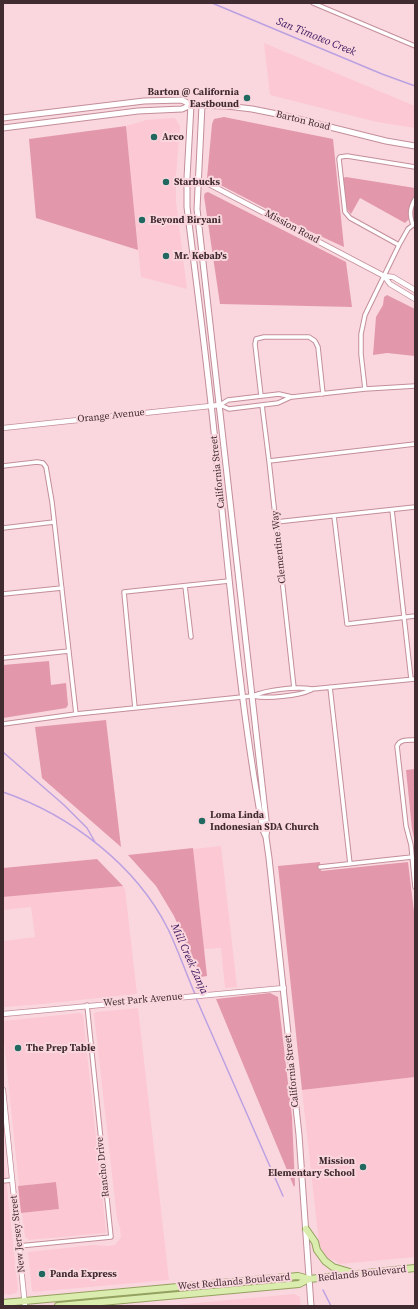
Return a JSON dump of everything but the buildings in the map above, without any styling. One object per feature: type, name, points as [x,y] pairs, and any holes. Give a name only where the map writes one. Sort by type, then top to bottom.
[{"type":"main road","name":"Barton Road","points":[[3,118],[144,101],[182,100],[191,105]]},
{"type":"main road","name":"Barton Road","points":[[3,128],[138,111],[182,109],[191,105],[227,106],[252,109],[386,141],[415,146]]},
{"type":"main road","name":"California Street","points":[[191,105],[187,194],[191,238],[250,759],[263,830],[266,837],[284,988],[299,1135],[311,1306]]},
{"type":"main road","name":"California Street","points":[[202,105],[197,209],[267,829],[266,837]]},
{"type":"main road","points":[[191,238],[200,237]]},
{"type":"main road","points":[[306,1229],[324,1261],[333,1267],[354,1274]]},
{"type":"main road","name":"Redlands Boulevard","points":[[309,1279],[415,1268]]},
{"type":"main road","name":"West Redlands Boulevard","points":[[3,1303],[25,1304],[129,1292],[298,1276],[309,1279]]},
{"type":"main road","name":"West Redlands Boulevard","points":[[58,1306],[299,1284],[309,1279]]},
{"type":"main road","points":[[140,1298],[145,1294],[168,1291],[173,1288]]},
{"type":"main road","points":[[93,1303],[97,1299],[126,1296],[129,1292]]},
{"type":"street","points":[[315,3],[415,46]]},
{"type":"street","points":[[399,245],[350,218],[345,212],[338,163],[340,157],[347,156],[415,167]]},
{"type":"street","name":"Mission Road","points":[[198,182],[207,183],[384,276],[393,277],[415,290]]},
{"type":"street","points":[[365,389],[361,354],[361,334],[365,315],[399,245],[408,229],[414,224],[410,218],[410,210],[415,199]]},
{"type":"street","name":"Mission Road","points":[[384,276],[390,284],[415,298]]},
{"type":"street","points":[[261,396],[255,344],[256,339],[264,337],[309,337],[315,341],[318,347],[323,394]]},
{"type":"street","name":"Orange Avenue","points":[[3,428],[220,405],[229,408],[262,405],[278,403],[292,397],[365,389],[415,386]]},
{"type":"street","name":"Orange Avenue","points":[[220,405],[228,400],[261,396],[279,394],[292,397]]},
{"type":"street","name":"Clementine Way","points":[[262,405],[294,688]]},
{"type":"street","points":[[269,461],[415,444]]},
{"type":"street","points":[[3,466],[37,462],[45,464],[54,522],[76,714]]},
{"type":"street","points":[[276,522],[415,507]]},
{"type":"street","points":[[252,696],[260,692],[302,687],[312,689],[413,679],[404,617],[392,510]]},
{"type":"street","points":[[334,516],[347,624],[415,616]]},
{"type":"street","points":[[3,528],[54,522]]},
{"type":"street","points":[[135,708],[124,592],[229,581]]},
{"type":"street","points":[[185,586],[191,637]]},
{"type":"street","points":[[3,594],[62,588]]},
{"type":"street","points":[[3,658],[69,651]]},
{"type":"street","points":[[330,687],[350,864]]},
{"type":"street","points":[[3,724],[76,714],[252,696],[261,698],[296,695],[303,694],[312,689]]},
{"type":"street","points":[[415,740],[401,741],[398,744],[406,826],[412,857],[415,887]]},
{"type":"street","points":[[320,867],[412,857]]},
{"type":"street","name":"West Park Avenue","points":[[3,1014],[86,1005],[284,988]]},
{"type":"street","name":"Rancho Drive","points":[[19,1246],[111,1237],[86,1005]]},
{"type":"street","name":"New Jersey Street","points":[[3,1090],[25,1304]]},
{"type":"street","points":[[3,1181],[12,1180]]},
{"type":"shaded area","points":[[264,43],[415,106],[415,128],[377,122],[270,95]]},
{"type":"shaded area","points":[[224,117],[333,139],[344,247],[305,229],[207,178],[212,124],[214,119]]},
{"type":"shaded area","points":[[175,118],[180,126],[176,176],[176,201],[187,289],[141,277],[126,126],[146,120]]},
{"type":"shaded area","points":[[126,126],[138,250],[36,218],[29,139]]},
{"type":"shaded area","points":[[346,177],[415,188],[415,218],[408,220],[405,223],[360,198],[351,214],[346,208],[343,178]]},
{"type":"shaded area","points":[[208,192],[346,262],[352,307],[220,304],[204,196],[205,193]]},
{"type":"shaded area","points":[[387,295],[415,309],[415,356],[387,353],[373,355],[376,317],[383,305],[384,297]]},
{"type":"shaded area","points":[[49,661],[51,685],[66,683],[68,705],[66,708],[3,718],[3,665]]},
{"type":"shaded area","points":[[106,720],[121,847],[42,778],[35,727]]},
{"type":"shaded area","points":[[415,769],[415,843],[412,829],[406,770]]},
{"type":"shaded area","points":[[221,846],[237,987],[225,988],[221,948],[204,949],[193,849]]},
{"type":"shaded area","points":[[193,848],[207,976],[201,977],[174,916],[156,886],[128,855]]},
{"type":"shaded area","points":[[97,859],[123,886],[3,897],[3,868]]},
{"type":"shaded area","points":[[320,862],[321,871],[408,862],[415,920],[415,1077],[302,1090],[278,866]]},
{"type":"shaded area","points":[[123,886],[125,889],[137,994],[4,1007],[3,941],[35,937],[31,907],[3,910],[3,897]]},
{"type":"shaded area","points":[[270,993],[278,997],[292,1117],[294,1187],[216,999]]},
{"type":"shaded area","points":[[138,1008],[169,1280],[34,1292],[32,1291],[28,1252],[93,1245],[115,1245],[121,1237],[117,1219],[94,1014],[96,1012]]},
{"type":"shaded area","points":[[80,1013],[83,1015],[106,1231],[105,1233],[29,1240],[25,1237],[22,1213],[59,1209],[56,1182],[19,1186],[3,1021]]},
{"type":"shaded area","name":"Mission Elementary School","points":[[415,1077],[415,1257],[340,1264],[327,1258],[319,1244],[302,1090]]},
{"type":"shaded area","points":[[3,1151],[18,1289],[16,1293],[9,1295],[3,1294]]},
{"type":"shaded area","points":[[56,1182],[59,1209],[21,1213],[18,1186]]},
{"type":"shaded area","points":[[294,1294],[300,1297],[301,1306],[165,1306]]},
{"type":"waterway","name":"San Timoteo Creek","points":[[212,3],[382,74],[415,86]]},
{"type":"waterway","points":[[3,752],[64,805],[87,828],[95,842]]},
{"type":"waterway","name":"Mill Creek Zanja","points":[[3,792],[53,814],[99,845],[119,864],[138,884],[168,929],[195,994]]},
{"type":"waterway","name":"Mill Creek Zanja","points":[[196,998],[283,1196]]},
{"type":"waterway","name":"Mill Creek Zanja","points":[[323,1290],[331,1306]]},
{"type":"place","name":"Barton @ California Eastbound","points":[[247,98]]},
{"type":"place","name":"Arco","points":[[154,137]]},
{"type":"place","name":"Starbucks","points":[[166,182]]},
{"type":"place","name":"Beyond Biryani","points":[[142,220]]},
{"type":"place","name":"Mr. Kebab's","points":[[166,256]]},
{"type":"place","name":"Loma Linda Indonesian SDA Church","points":[[202,821]]},
{"type":"place","name":"The Prep Table","points":[[18,1048]]},
{"type":"place","name":"Mission Elementary School","points":[[363,1167]]},
{"type":"place","name":"Panda Express","points":[[42,1274]]}]
